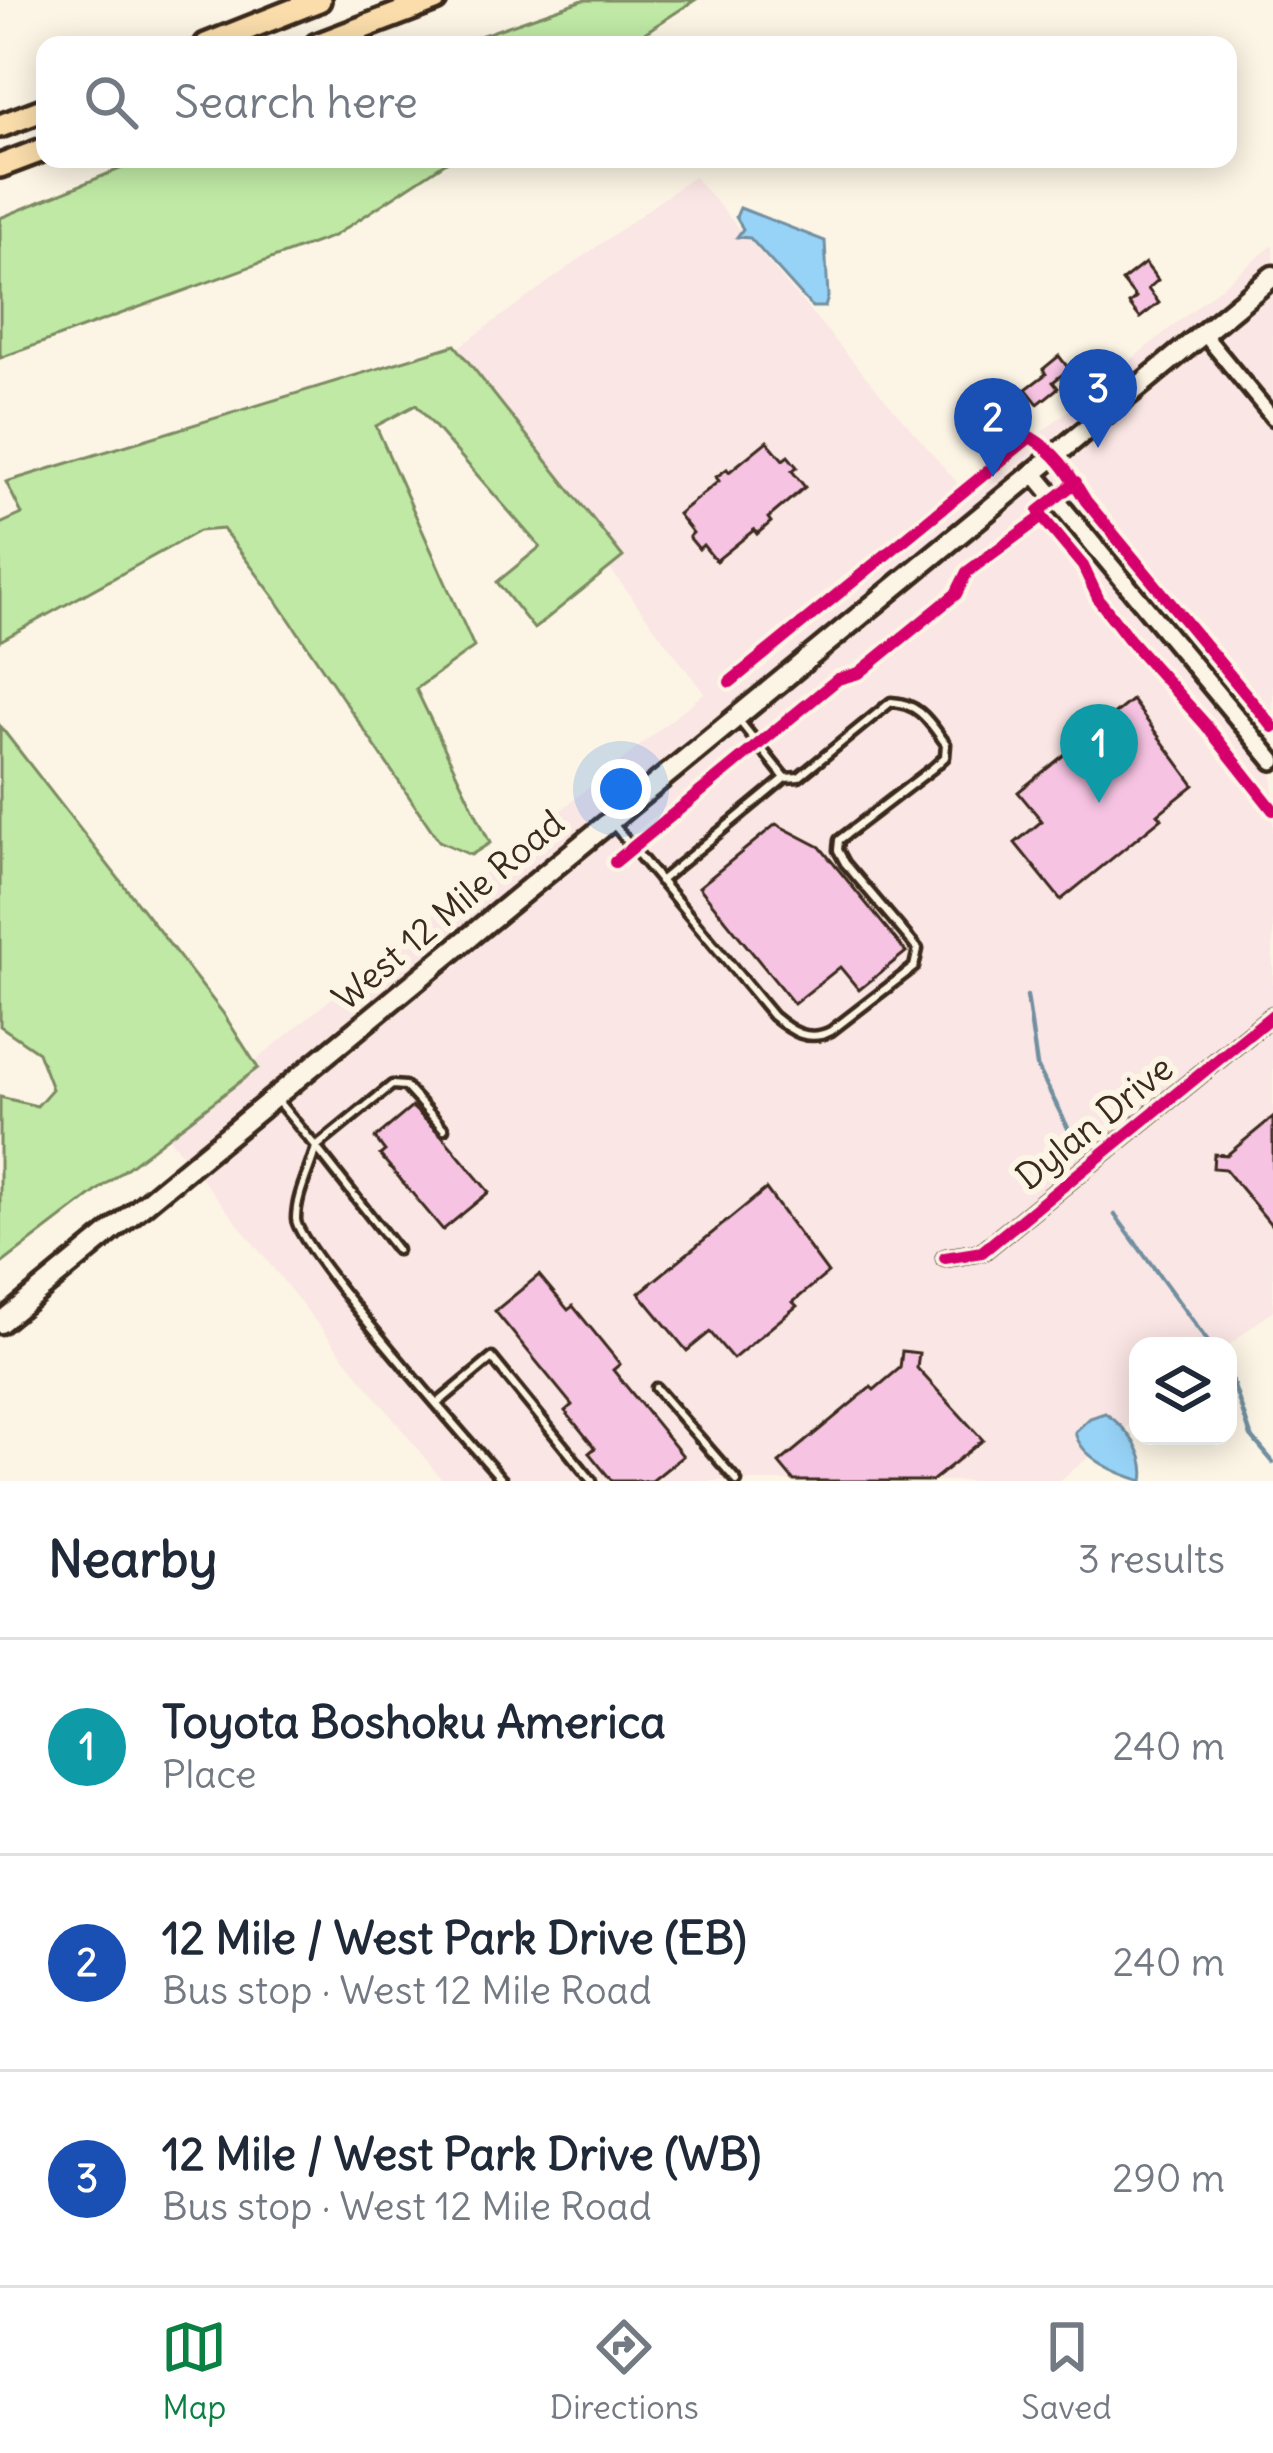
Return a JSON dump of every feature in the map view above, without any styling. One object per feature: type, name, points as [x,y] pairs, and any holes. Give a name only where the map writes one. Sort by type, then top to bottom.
[{"type":"highway","points":[[229,36],[319,0]]},
{"type":"highway","points":[[341,36],[435,0]]},
{"type":"highway","points":[[0,126],[36,112]]},
{"type":"highway","points":[[0,166],[36,152]]},
{"type":"main road","name":"West 12 Mile Road","points":[[0,1323],[1273,276]]},
{"type":"street","points":[[1203,334],[1273,418]]},
{"type":"street","points":[[1034,473],[1273,761]]},
{"type":"street","name":"Dylan Drive","points":[[945,1258],[982,1252],[1273,1015]]},
{"type":"lane","points":[[609,820],[660,881],[773,1016],[805,1036],[831,1031],[914,967],[918,949],[845,862],[839,841],[933,768],[945,757],[946,744],[919,709],[906,702],[891,702],[799,777],[785,778],[660,881]]},
{"type":"lane","points":[[735,715],[785,778]]},
{"type":"lane","points":[[444,1129],[405,1086],[392,1085],[316,1148],[299,1204],[298,1229],[379,1336],[502,1481]]},
{"type":"lane","points":[[273,1097],[397,1250]]},
{"type":"lane","points":[[438,1403],[492,1358],[592,1481]]},
{"type":"lane","points":[[656,1388],[737,1481]]},
{"type":"shaded area","points":[[694,176],[966,493],[1273,245],[1273,1310],[1237,1339],[1129,1337],[1129,1425],[1059,1481],[443,1481],[166,1134],[704,693],[448,355]]},
{"type":"green space","points":[[583,0],[695,0],[640,36],[480,36]]},
{"type":"green space","points":[[122,168],[437,168],[334,236],[0,358],[0,218]]},
{"type":"green space","points":[[455,345],[623,557],[534,629],[497,582],[540,547],[416,405],[376,426],[474,647],[416,689],[490,843],[471,855],[439,841],[223,529],[199,531],[0,641],[0,524],[22,514],[6,482]]},
{"type":"green space","points":[[0,726],[223,1013],[258,1068],[0,1265],[0,1097],[37,1106],[52,1089],[38,1052],[0,1026]]},
{"type":"water","points":[[740,208],[825,241],[825,307],[812,307],[750,238],[737,237],[743,229],[736,217]]},
{"type":"water","points":[[1105,1413],[1121,1426],[1142,1461],[1143,1481],[1102,1464],[1085,1450],[1075,1432],[1090,1418]]},
{"type":"building","points":[[1145,263],[1158,280],[1148,289],[1159,303],[1140,318],[1129,304],[1136,298],[1122,281]]},
{"type":"building","points":[[1059,356],[1069,369],[1053,382],[1058,388],[1038,404],[1026,389]]},
{"type":"building","points":[[767,441],[783,460],[788,456],[797,467],[792,471],[805,487],[768,518],[771,522],[757,534],[754,530],[716,561],[689,537],[693,533],[678,514],[719,481],[716,477]]},
{"type":"building","points":[[1132,700],[1194,785],[1158,814],[1162,818],[1061,900],[1015,843],[1042,821],[1018,792]]},
{"type":"building","points":[[776,824],[820,847],[906,952],[859,990],[840,967],[794,1004],[699,887]]},
{"type":"building","points":[[412,1107],[489,1192],[443,1230],[380,1155],[385,1151],[375,1138]]},
{"type":"building","points":[[1273,1117],[1273,1227],[1225,1169],[1213,1168],[1214,1154],[1227,1155]]},
{"type":"building","points":[[766,1189],[828,1273],[793,1302],[797,1306],[733,1359],[710,1332],[687,1351],[639,1293]]},
{"type":"building","points":[[539,1275],[568,1310],[573,1306],[620,1364],[613,1370],[683,1456],[652,1481],[612,1481],[589,1453],[595,1448],[565,1411],[572,1405],[495,1311]]},
{"type":"building","points":[[902,1351],[919,1353],[917,1368],[983,1440],[932,1481],[794,1481],[779,1463],[900,1368]]},
{"type":"waterway","points":[[1027,996],[1037,1066],[1077,1146]]},
{"type":"waterway","points":[[1115,1215],[1204,1337]]},
{"type":"waterway","points":[[1237,1395],[1251,1436],[1273,1462]]},
{"type":"cycle path","points":[[730,682],[1030,437],[1062,465],[1086,501],[1273,727]]},
{"type":"cycle path","points":[[1076,482],[1039,511],[1042,517],[1083,566],[1099,600],[1129,639],[1273,810]]},
{"type":"cycle path","points":[[615,862],[838,679],[859,673],[956,594],[967,572],[1042,517]]},
{"type":"cycle path","points":[[945,1258],[982,1252],[1273,1015]]},
{"type":"place","name":"12 Mile / West Park Drive (WB)","points":[[1098,448]]},
{"type":"place","name":"12 Mile / West Park Drive (EB)","points":[[993,477]]},
{"type":"place","name":"Toyota Boshoku America","points":[[1099,803]]}]
